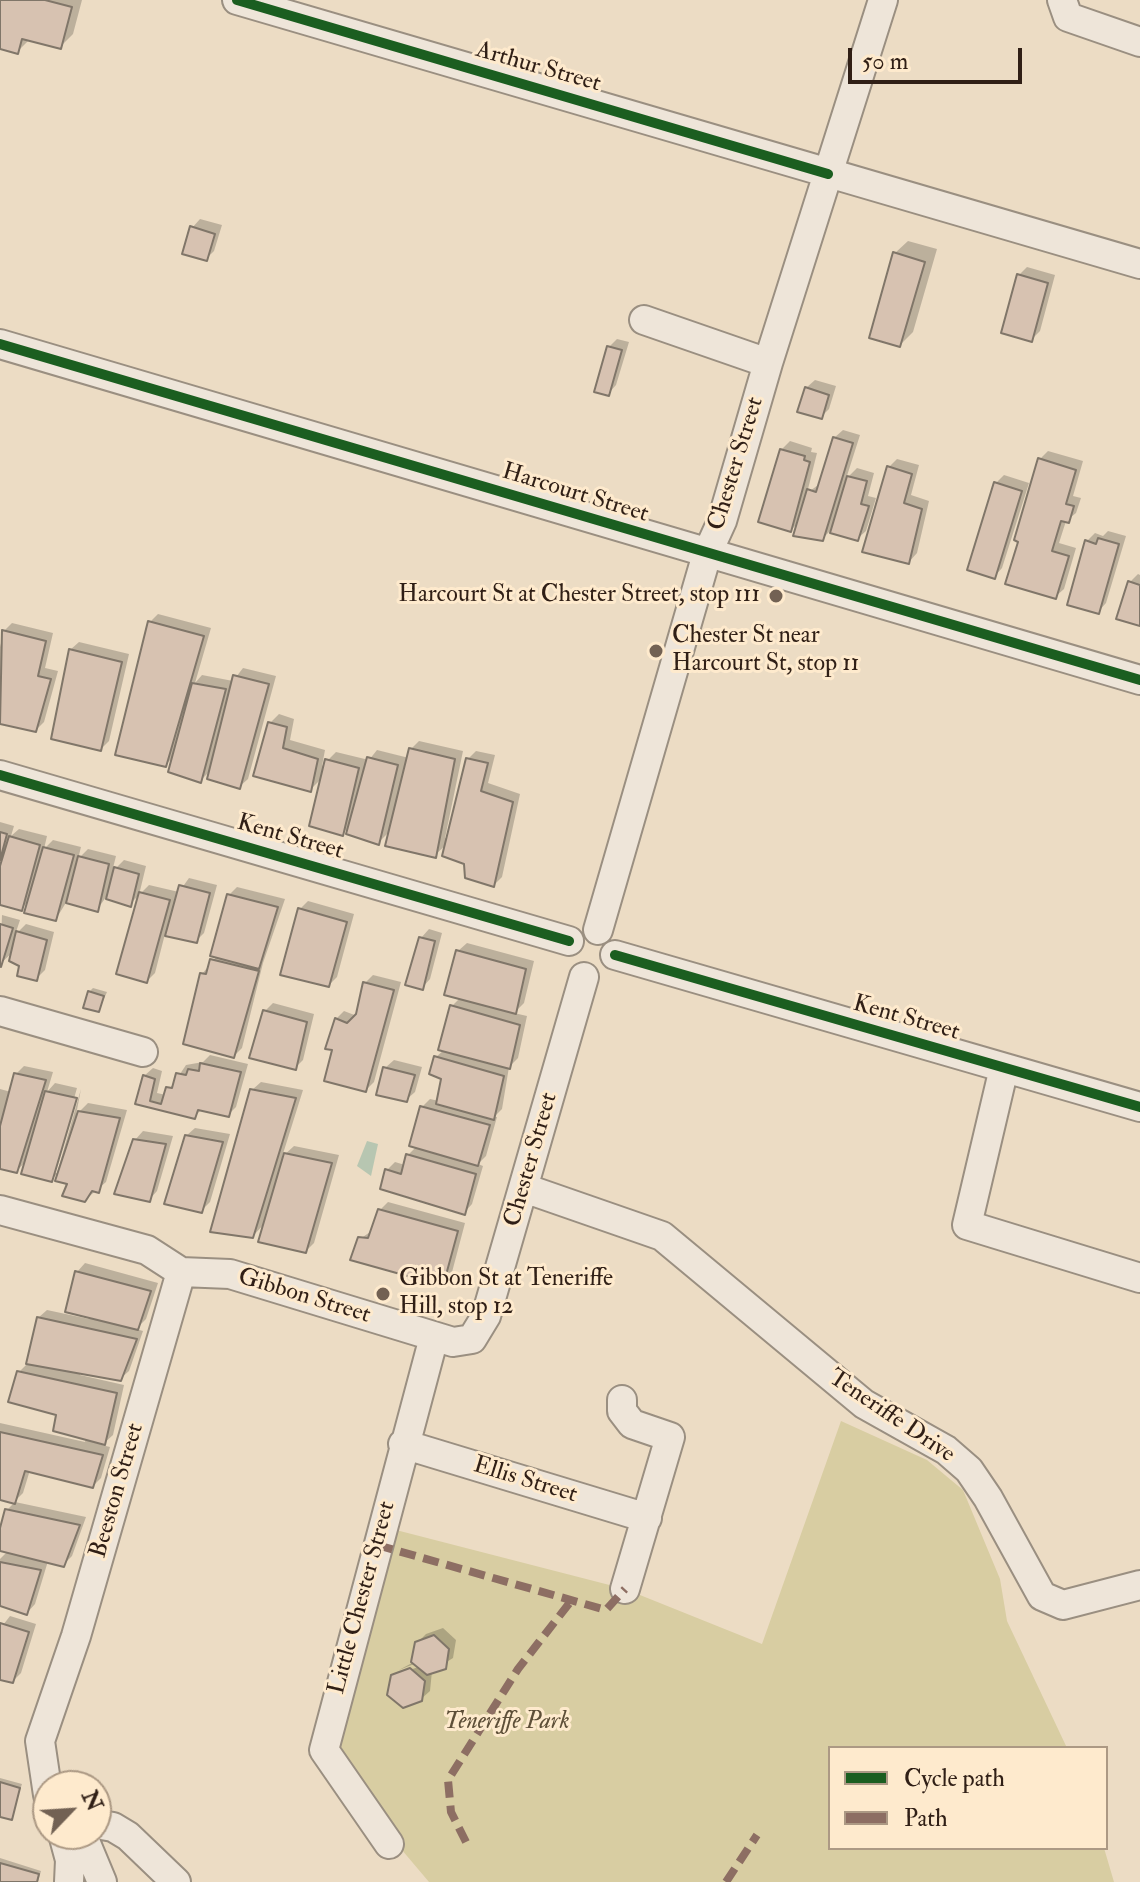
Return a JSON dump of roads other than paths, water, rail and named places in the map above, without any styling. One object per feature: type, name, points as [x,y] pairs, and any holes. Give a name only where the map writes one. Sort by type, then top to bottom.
[{"type":"street","name":"Arthur Street","points":[[237,0],[1140,264]]},
{"type":"street","name":"Chester Street","points":[[598,930],[707,554],[722,521],[768,363],[883,0]]},
{"type":"street","points":[[1062,0],[1068,17],[1140,42]]},
{"type":"street","points":[[644,320],[768,363]]},
{"type":"street","name":"Harcourt Street","points":[[0,344],[1140,680]]},
{"type":"street","name":"Kent Street","points":[[0,775],[569,941]]},
{"type":"street","points":[[598,930],[611,940],[615,955],[604,974],[584,977],[568,963],[569,941],[582,931],[598,930]]},
{"type":"street","name":"Kent Street","points":[[615,955],[1140,1107]]},
{"type":"street","name":"Chester Street","points":[[472,1339],[486,1316],[584,977]]},
{"type":"street","points":[[0,1011],[143,1052]]},
{"type":"street","points":[[1004,1068],[967,1225],[1140,1278]]},
{"type":"street","name":"Teneriffe Drive","points":[[524,1188],[662,1236],[864,1404],[946,1450],[969,1470],[988,1498],[1042,1596],[1063,1605],[1140,1585]]},
{"type":"street","points":[[0,1210],[147,1250],[181,1272]]},
{"type":"street","name":"Gibbon Street","points":[[181,1272],[230,1274],[434,1337],[453,1342],[472,1339]]},
{"type":"street","name":"Beeston Street","points":[[44,1770],[40,1741],[76,1636],[181,1272]]},
{"type":"street","name":"Little Chester Street","points":[[389,1844],[324,1750],[403,1444],[434,1337]]},
{"type":"street","points":[[622,1400],[622,1411],[632,1424],[670,1437],[625,1589]]},
{"type":"street","name":"Ellis Street","points":[[403,1444],[647,1518]]},
{"type":"street","name":"Beeston Street","points":[[51,1708],[61,1770]]},
{"type":"street","points":[[112,1827],[128,1836],[176,1882]]},
{"type":"street","points":[[67,1850],[69,1882]]},
{"type":"street","points":[[89,1850],[102,1882]]},
{"type":"place","name":"Harcourt St at Chester Street, stop 111","points":[[776,596]]},
{"type":"place","name":"Chester St near Harcourt St, stop 11","points":[[656,651]]},
{"type":"place","name":"Gibbon St at Teneriffe Hill, stop 12","points":[[383,1294]]},
{"type":"park label","name":"Teneriffe Park","points":[[507,1723]]}]
